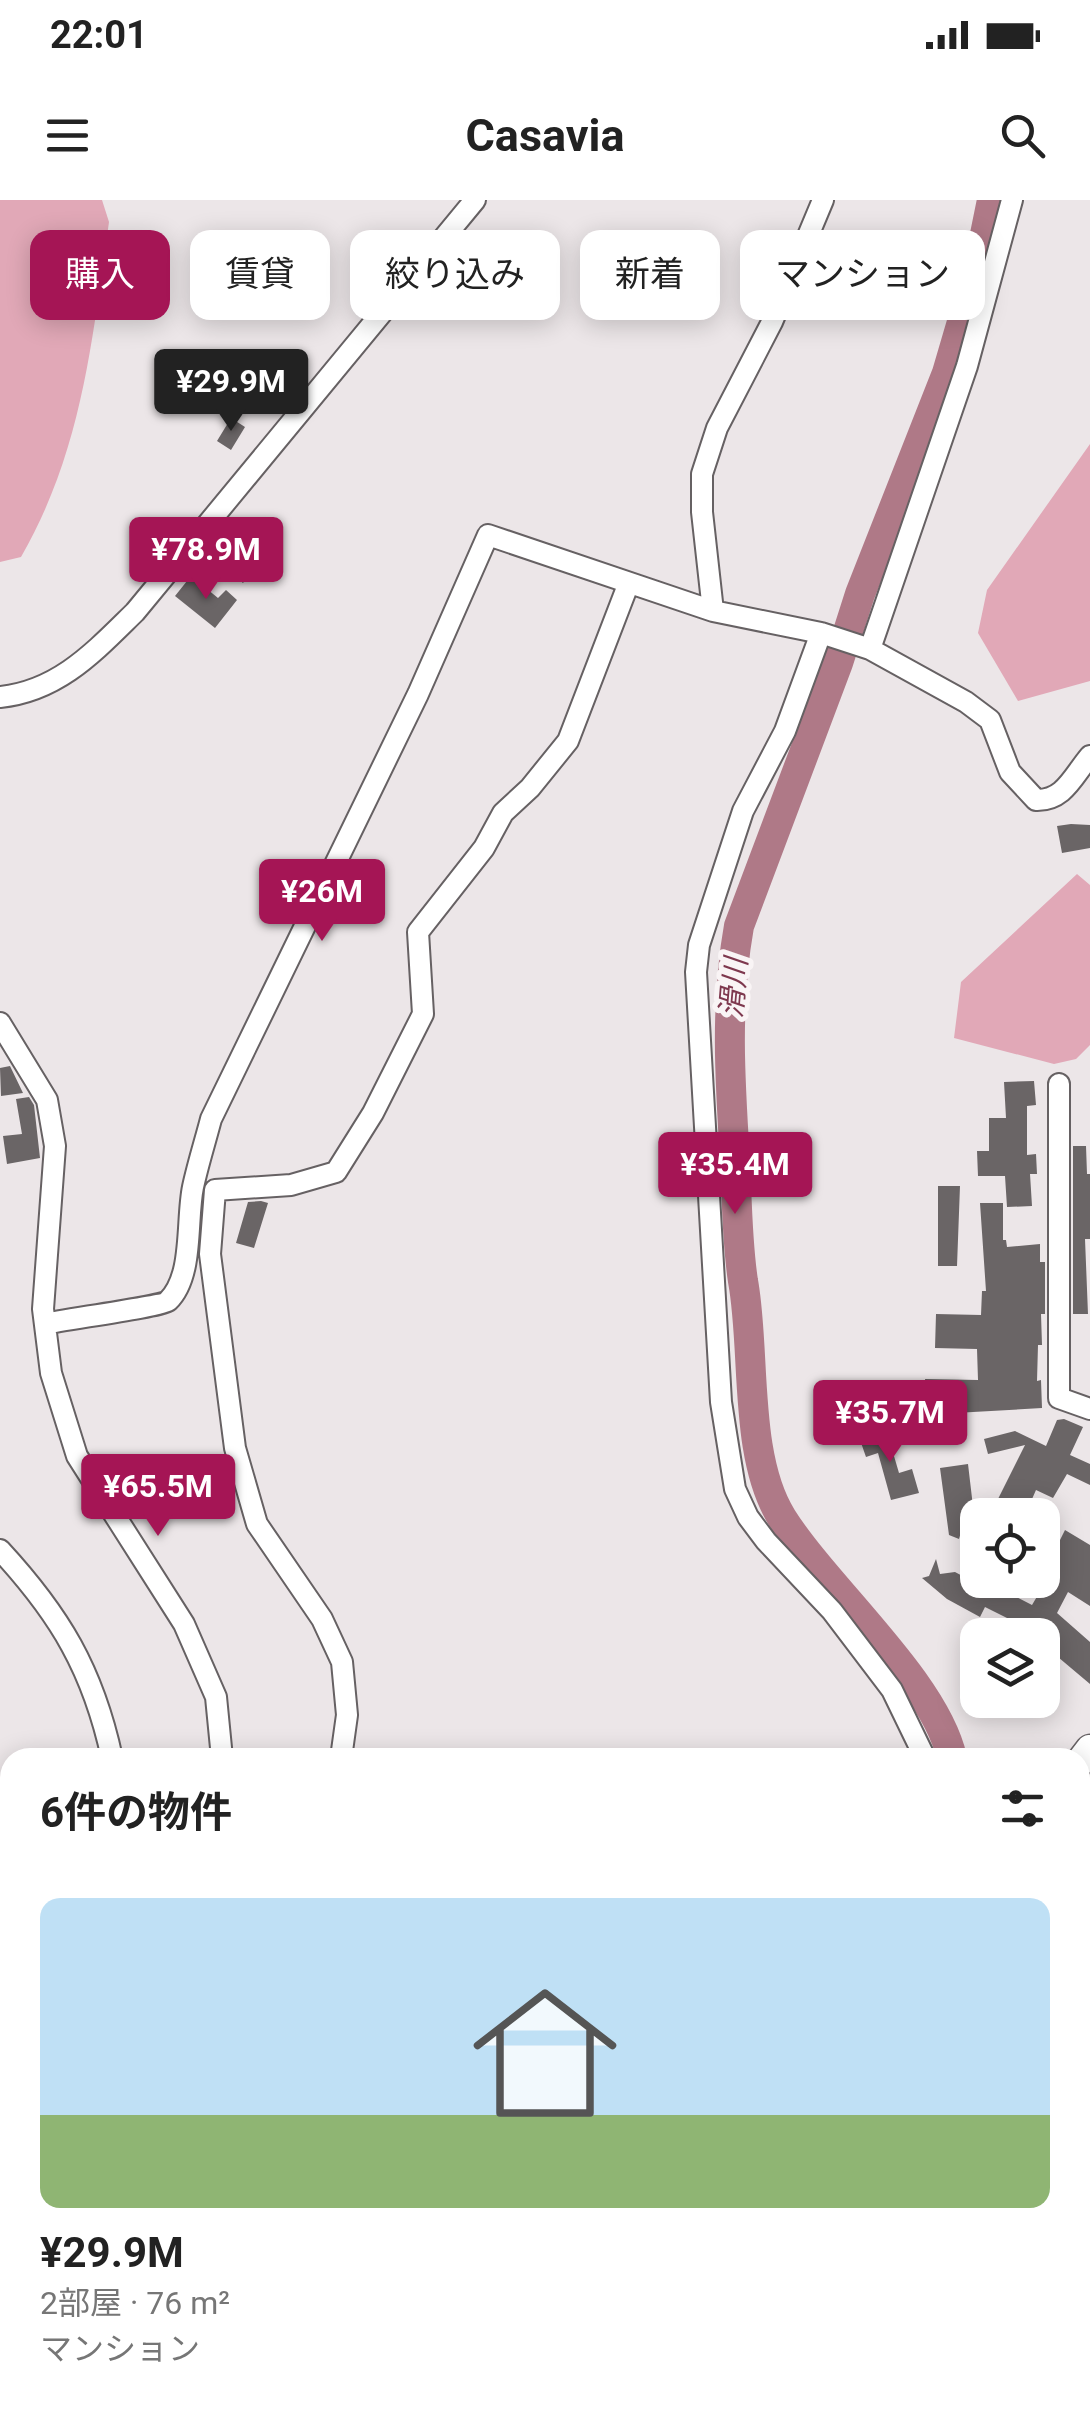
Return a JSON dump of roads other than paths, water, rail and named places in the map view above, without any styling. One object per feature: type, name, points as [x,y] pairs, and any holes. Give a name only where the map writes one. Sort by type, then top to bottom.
[{"type":"street","points":[[0,697],[24,694],[55,682],[89,657],[135,612],[476,200]]},
{"type":"street","points":[[713,611],[702,512],[702,474],[717,428],[772,322],[823,200]]},
{"type":"street","points":[[869,649],[967,366],[1012,200]]},
{"type":"street","points":[[45,1324],[110,1310],[158,1307],[168,1302],[182,1275],[193,1189],[211,1119],[418,694],[488,534],[713,611],[822,634],[869,649],[966,702],[990,720],[1010,772],[1036,800],[1051,801],[1060,794],[1090,756]]},
{"type":"street","points":[[342,1748],[347,1715],[342,1662],[322,1619],[257,1524],[235,1448],[210,1254],[216,1190],[291,1185],[336,1172],[374,1112],[423,1014],[418,932],[484,848],[503,813],[530,788],[568,741],[628,585]]},
{"type":"street","points":[[822,634],[785,732],[743,812],[699,945],[696,972],[721,1402],[735,1489],[748,1517],[868,1656],[892,1690],[920,1748]]},
{"type":"street","points":[[0,1023],[46,1100],[55,1146],[45,1324],[51,1373],[76,1456],[184,1624],[216,1697],[221,1748]]},
{"type":"street","points":[[1059,1084],[1060,1398],[1090,1409]]},
{"type":"street","points":[[0,1550],[56,1616],[75,1648],[104,1717],[110,1748]]},
{"type":"waterway","name":"滑川","points":[[949,1748],[942,1728],[903,1667],[782,1518],[761,1465],[740,1251],[730,1014],[739,926],[860,594],[947,373],[979,264],[992,200]]}]
